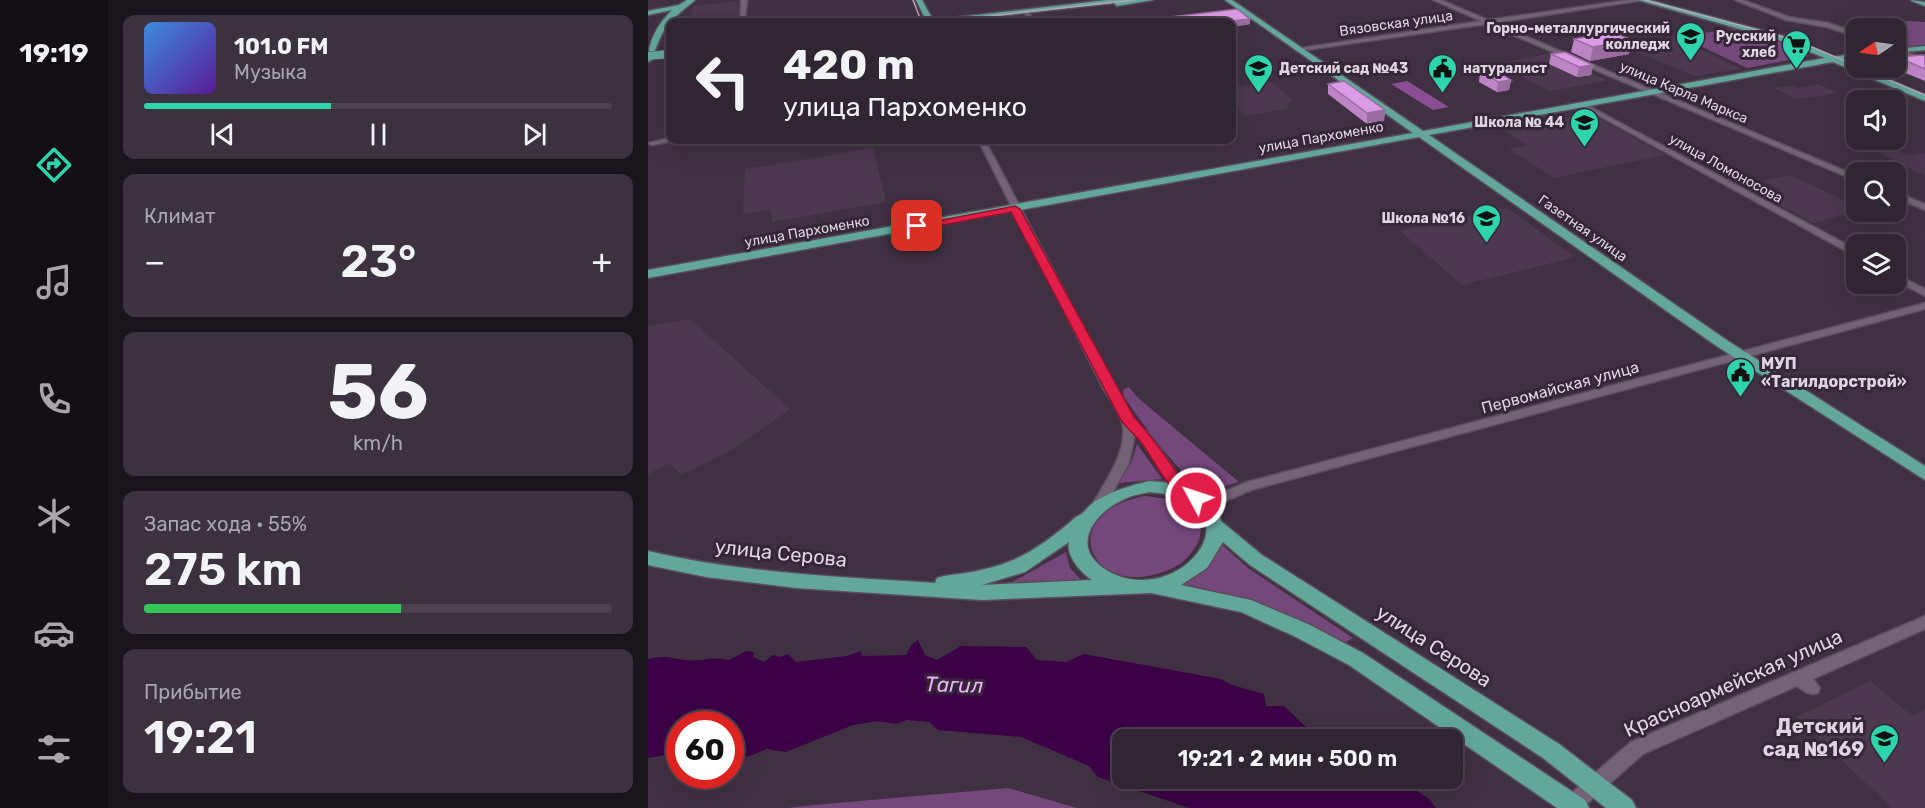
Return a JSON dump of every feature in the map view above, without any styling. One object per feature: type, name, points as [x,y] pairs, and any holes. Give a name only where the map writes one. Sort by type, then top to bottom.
[{"type":"main road","points":[[668,18],[682,5],[692,0]]},
{"type":"main road","points":[[910,0],[914,10]]},
{"type":"main road","points":[[919,0],[928,18]]},
{"type":"main road","points":[[987,18],[1125,0]]},
{"type":"main road","points":[[966,18],[1150,0]]},
{"type":"main road","name":"Газетная улица","points":[[1228,0],[1742,356],[1925,474]]},
{"type":"main road","points":[[1641,0],[1788,40],[1925,98]]},
{"type":"main road","points":[[1653,0],[1795,38],[1846,57]]},
{"type":"main road","points":[[1914,0],[1925,4]]},
{"type":"main road","points":[[648,13],[682,5]]},
{"type":"main road","points":[[648,19],[656,25],[657,31]]},
{"type":"main road","points":[[666,20],[657,31],[648,58],[666,56]]},
{"type":"main road","points":[[1906,49],[1925,48]]},
{"type":"main road","name":"улица Пархоменко","points":[[648,274],[1015,209],[1846,56]]},
{"type":"main road","points":[[1892,78],[1925,92]]},
{"type":"main road","points":[[1149,587],[1171,582],[1191,572],[1206,558],[1214,542],[1216,526],[1205,505],[1182,491],[1166,488],[1140,488],[1115,495],[1100,503],[1086,517],[1078,530],[1076,544],[1079,557],[1087,569],[1100,579],[1118,586],[1149,587],[1200,594],[1244,605],[1301,630],[1356,659],[1572,806]]},
{"type":"main road","name":"улица Серова","points":[[910,588],[978,580],[1017,568],[1053,548],[1086,517]]},
{"type":"main road","name":"улица Серова","points":[[1216,526],[1256,560],[1551,751],[1624,808]]},
{"type":"main road","name":"улица Серова","points":[[648,558],[713,571],[787,580],[910,588],[995,592],[1118,586]]},
{"type":"street","points":[[743,18],[744,0]]},
{"type":"street","name":"улица Карла Маркса","points":[[1436,0],[1846,174]]},
{"type":"street","name":"Вязовская улица","points":[[1298,49],[1641,0]]},
{"type":"street","points":[[1738,0],[1796,21],[1830,25],[1846,31]]},
{"type":"street","points":[[1025,13],[1029,18]]},
{"type":"street","points":[[1906,54],[1925,61]]},
{"type":"street","name":"улица Ломоносова","points":[[1583,105],[1846,248]]},
{"type":"street","points":[[652,143],[666,141]]},
{"type":"street","points":[[983,144],[1015,209],[1128,420],[1147,439],[1182,491]]},
{"type":"street","points":[[1906,199],[1925,207]]},
{"type":"street","points":[[1906,282],[1925,293]]},
{"type":"street","name":"Первомайская улица","points":[[1205,505],[1247,487],[1925,306]]},
{"type":"street","points":[[1100,503],[1128,452],[1131,438],[1128,420]]},
{"type":"street","name":"Красноармейская улица","points":[[1572,806],[1594,783],[1637,748],[1806,683],[1925,622]]},
{"type":"shaded area","points":[[738,1],[738,18],[690,18],[693,6]]},
{"type":"shaded area","points":[[1906,21],[1925,22],[1925,46],[1906,48]]},
{"type":"shaded area","points":[[1735,29],[1785,43],[1782,44],[1810,56],[1747,68],[1679,36]]},
{"type":"shaded area","name":"Горно-металлургический колледж","points":[[1674,37],[1741,69],[1694,76],[1617,44]]},
{"type":"shaded area","points":[[1547,54],[1608,81],[1549,91],[1496,64]]},
{"type":"shaded area","name":"Детский сад №43","points":[[1269,81],[1292,99],[1287,105],[1290,108],[1245,116],[1236,108],[1236,86]]},
{"type":"shaded area","points":[[1407,81],[1449,107],[1433,110],[1391,84]]},
{"type":"shaded area","points":[[1818,84],[1839,93],[1796,99],[1774,88],[1792,86],[1798,88]]},
{"type":"shaded area","name":"Школа № 44","points":[[1579,115],[1598,118],[1665,155],[1554,178],[1509,149],[1527,145],[1502,129]]},
{"type":"shaded area","points":[[873,148],[886,202],[772,222],[771,209],[743,214],[745,169]]},
{"type":"shaded area","points":[[1893,150],[1908,155],[1925,153],[1925,176],[1906,166],[1906,162],[1898,162],[1878,152]]},
{"type":"shaded area","points":[[1791,175],[1846,202],[1846,214],[1813,223],[1763,196],[1782,190],[1763,181]]},
{"type":"shaded area","name":"Школа №16","points":[[1507,208],[1575,257],[1462,285],[1400,231],[1484,213],[1490,217],[1499,215],[1494,211]]},
{"type":"shaded area","points":[[690,319],[790,409],[735,448],[681,475],[670,463],[648,474],[648,326]]},
{"type":"shaded area","points":[[1129,387],[1138,398],[1239,482],[1212,488],[1203,486],[1183,472],[1160,446],[1124,397],[1123,390]]},
{"type":"shaded area","points":[[1137,444],[1162,479],[1119,483],[1131,463]]},
{"type":"shaded area","points":[[1144,496],[1168,500],[1189,511],[1197,518],[1200,528],[1199,539],[1186,559],[1163,572],[1138,577],[1117,574],[1102,565],[1092,551],[1091,536],[1098,520],[1115,506]]},
{"type":"shaded area","points":[[1220,543],[1248,568],[1353,638],[1341,645],[1243,600],[1181,584]]},
{"type":"shaded area","points":[[1066,552],[1070,568],[1083,582],[1007,585]]},
{"type":"shaded area","name":"Детский сад №169","points":[[1870,681],[1912,716],[1925,709],[1925,808],[1892,808],[1796,717]]},
{"type":"shaded area","points":[[1008,788],[1077,808],[788,808],[814,805]]},
{"type":"water","name":"Тагил","points":[[918,640],[925,655],[937,660],[961,646],[1026,647],[1037,660],[1066,662],[1084,654],[1221,679],[1232,685],[1264,694],[1266,706],[1284,706],[1310,729],[1112,729],[1112,782],[1098,777],[1089,766],[1021,737],[938,730],[929,722],[907,720],[896,724],[877,721],[853,725],[786,752],[767,749],[747,757],[744,756],[744,711],[666,711],[666,755],[648,758],[648,659],[664,657],[729,660],[746,651],[754,652],[753,657],[764,662],[773,655],[779,657],[788,654],[796,662],[847,656],[861,651],[862,656],[906,655],[911,645]]},
{"type":"water","points":[[1133,789],[1414,789],[1429,799],[1436,808],[1189,808]]},
{"type":"building","points":[[1237,9],[1250,19],[1236,20],[1236,18],[1170,17]]},
{"type":"building","points":[[1612,32],[1632,40],[1593,47],[1574,39]]},
{"type":"building","points":[[1565,52],[1593,65],[1579,67],[1551,54]]},
{"type":"building","points":[[1906,56],[1925,56],[1925,69],[1906,61]]},
{"type":"building","points":[[1493,69],[1511,80],[1498,82],[1480,71]]},
{"type":"building","points":[[1344,81],[1385,110],[1367,113],[1328,84]]},
{"type":"tram line","points":[[913,0],[920,18]]},
{"type":"tram line","points":[[972,18],[1134,0]]},
{"type":"tram line","points":[[1645,0],[1795,40],[1846,61]]},
{"type":"tram line","points":[[648,58],[666,56]]},
{"type":"tram line","points":[[1885,78],[1925,95]]},
{"type":"place","name":"Горно-металлургический колледж","points":[[1691,62]]},
{"type":"place","name":"Русский хлеб","points":[[1797,70]]},
{"type":"place","name":"Детский сад №43","points":[[1258,94]]},
{"type":"place","name":"натуралист","points":[[1442,94]]},
{"type":"place","name":"Школа № 44","points":[[1585,148]]},
{"type":"place","name":"Школа №16","points":[[1486,244]]},
{"type":"place","name":"МУП «Тагилдорстрой»","points":[[1740,398]]},
{"type":"place","name":"Детский сад №169","points":[[1885,764]]},
{"type":"route","points":[[917,226],[1015,209],[1128,420],[1147,439],[1182,491],[1196,498]]}]
